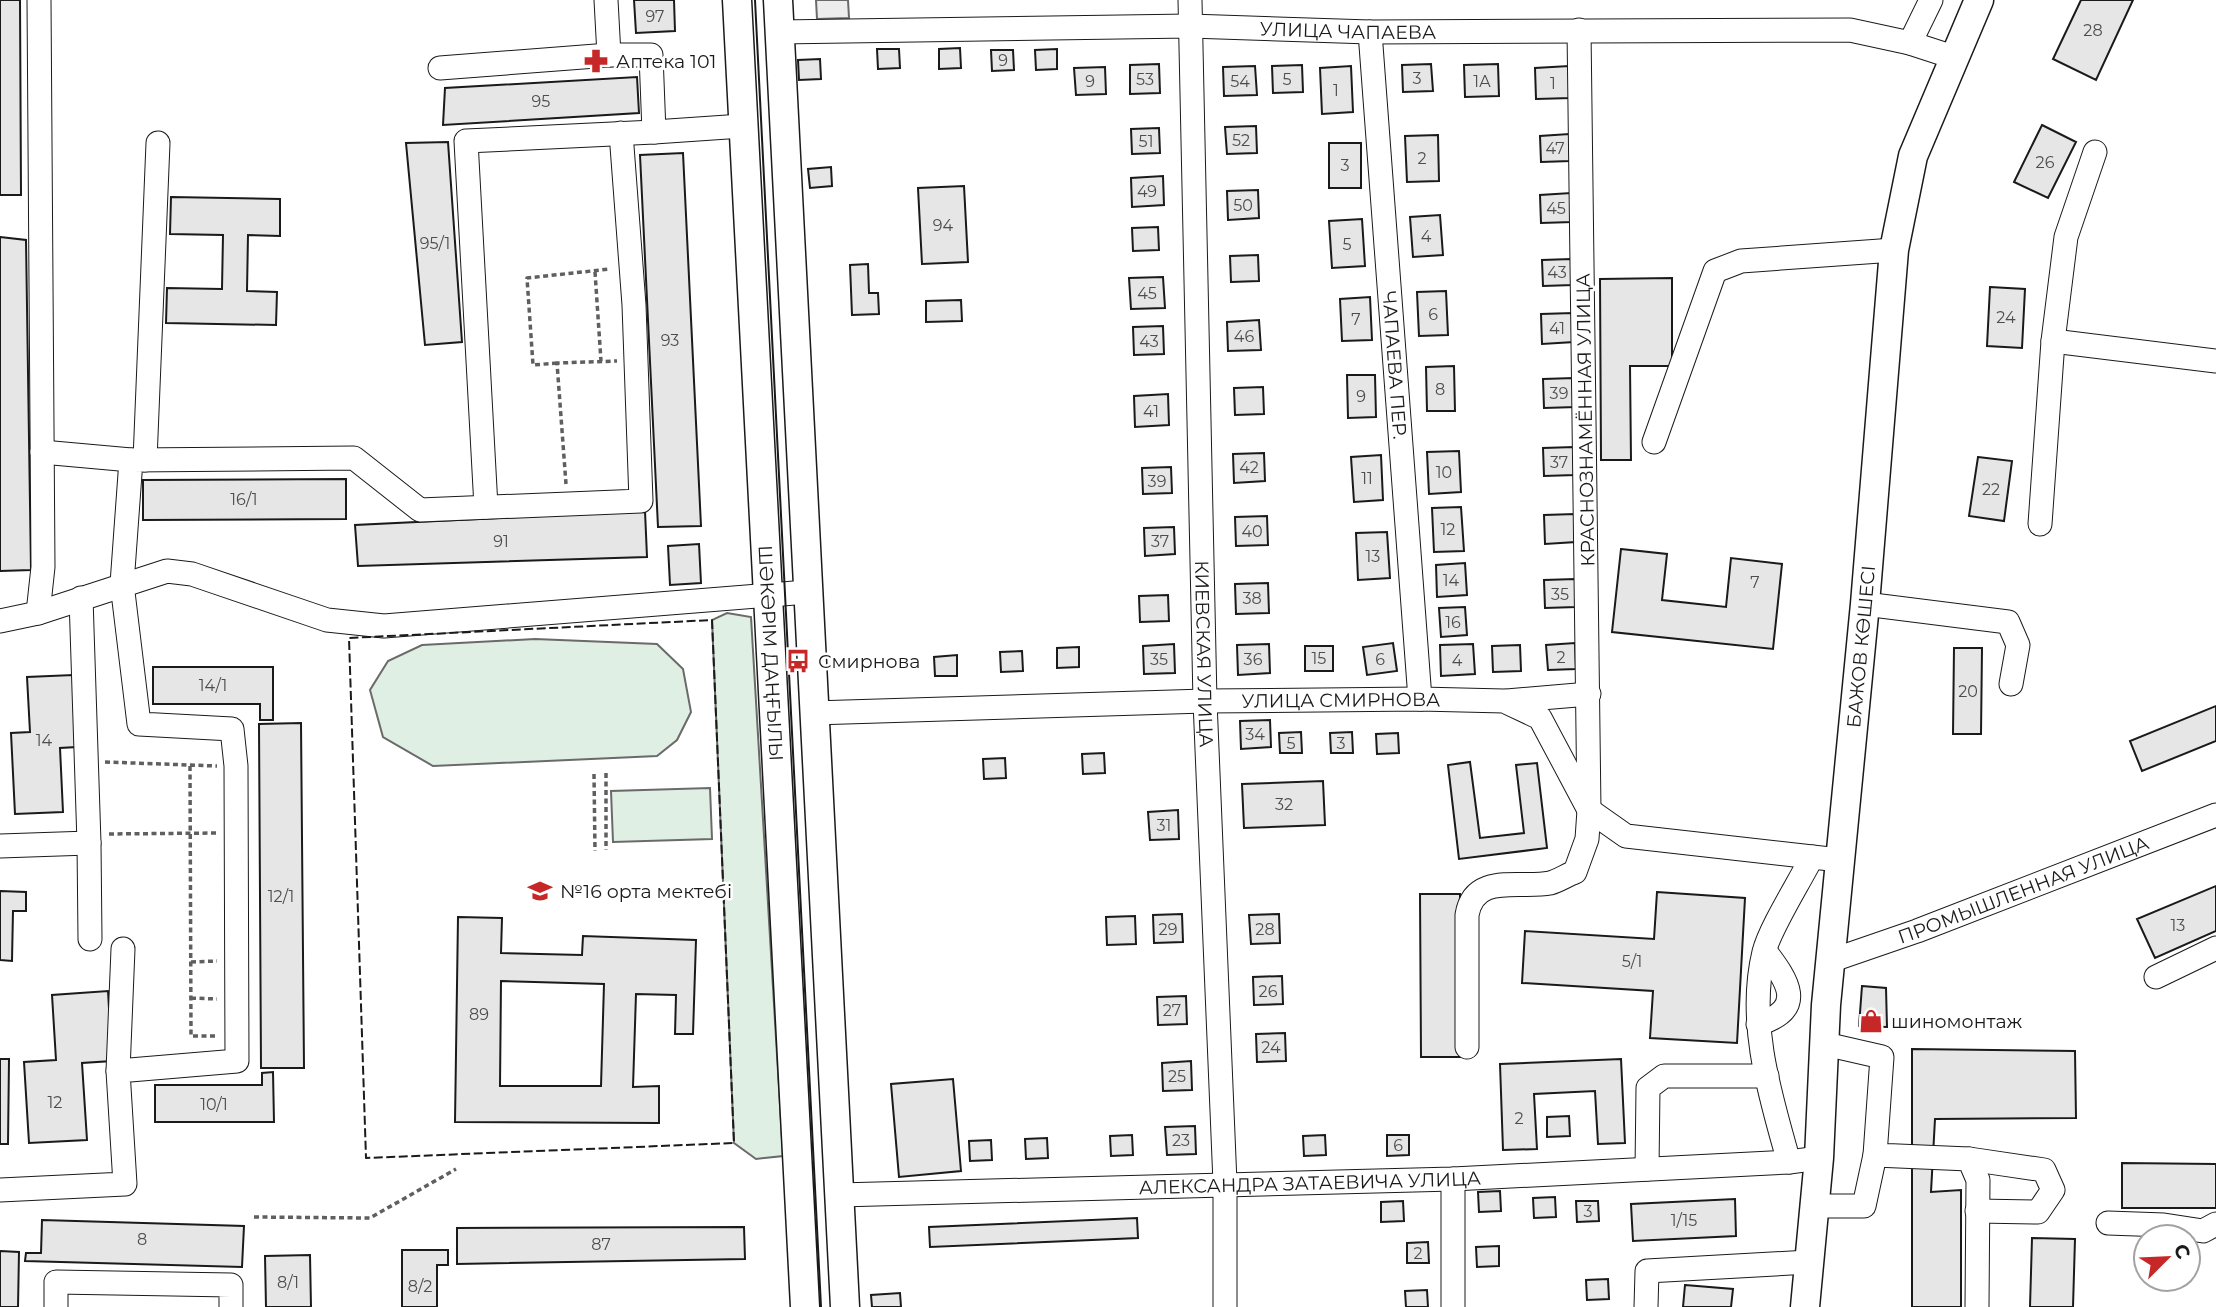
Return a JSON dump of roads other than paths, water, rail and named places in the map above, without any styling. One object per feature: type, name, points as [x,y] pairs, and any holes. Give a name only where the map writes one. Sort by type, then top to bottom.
[{"type":"main road","name":"ШӘКӘРІМ ДАҢҒЫЛЫ","points":[[737,0],[805,1307]]},
{"type":"main road","name":"ШӘКӘРІМ ДАҢҒЫЛЫ","points":[[778,0],[845,1307]]},
{"type":"main road","name":"БАЖОВ КӨШЕСІ","points":[[1805,1307],[1819,1158],[1830,961],[1826,858],[1865,604],[1894,250],[1913,156],[1979,0]]},
{"type":"main road","name":"УЛИЦА ЧАПАЕВА","points":[[738,36],[779,33]]},
{"type":"main road","name":"УЛИЦА СМИРНОВА","points":[[774,713],[813,713]]},
{"type":"main road","name":"АЛЕКСАНДРА ЗАТАЕВИЧА УЛИЦА","points":[[799,1198],[839,1195]]},
{"type":"street","points":[[38,613],[43,567],[39,0]]},
{"type":"street","points":[[606,0],[609,54]]},
{"type":"street","name":"КИЕВСКАЯ УЛИЦА","points":[[1190,0],[1205,701],[1225,1183],[1225,1307]]},
{"type":"street","points":[[1910,43],[1931,0]]},
{"type":"street","name":"УЛИЦА ЧАПАЕВА","points":[[779,33],[1190,26],[1370,32],[1850,30],[1910,43],[1953,57]]},
{"type":"street","name":"КРАСНОЗНАМЁННАЯ УЛИЦА","points":[[1467,1047],[1469,907],[1473,900],[1492,884],[1550,883],[1575,872],[1587,839],[1589,694],[1579,30]]},
{"type":"street","name":"ЧАПАЕВА ПЕР.","points":[[1370,32],[1420,699]]},
{"type":"street","points":[[440,68],[609,54],[651,55],[654,132]]},
{"type":"street","points":[[486,507],[466,141],[742,126]]},
{"type":"street","points":[[42,452],[138,460],[354,458],[420,510],[641,501],[636,360],[621,133]]},
{"type":"street","points":[[118,1072],[237,1061],[236,766],[232,729],[139,724],[122,584],[138,460],[158,143]]},
{"type":"street","points":[[2040,524],[2053,341],[2066,237],[2095,152]]},
{"type":"street","points":[[1654,442],[1715,271],[1741,261],[1894,250]]},
{"type":"street","points":[[2053,341],[2216,361]]},
{"type":"street","points":[[0,621],[38,613],[167,571],[192,574],[327,620],[384,626],[807,592]]},
{"type":"street","points":[[81,598],[90,939]]},
{"type":"street","points":[[1865,604],[2008,622],[2018,645],[2011,684]]},
{"type":"street","points":[[1504,701],[1589,694]]},
{"type":"street","name":"УЛИЦА СМИРНОВА","points":[[813,713],[1205,701],[1504,701],[1539,718],[1589,810],[1626,836],[1826,858]]},
{"type":"street","name":"ПРОМЫШЛЕННАЯ УЛИЦА","points":[[1830,961],[1917,931],[2216,815]]},
{"type":"street","points":[[0,846],[89,839]]},
{"type":"street","points":[[1789,1163],[1767,1076],[1758,1024],[1765,951],[1826,858]]},
{"type":"street","points":[[2155,977],[2216,948]]},
{"type":"street","points":[[0,1190],[125,1184],[118,1072],[122,949]]},
{"type":"street","points":[[1758,1024],[1777,1018],[1788,1002],[1788,981],[1765,951]]},
{"type":"street","points":[[1788,1002],[1826,1005]]},
{"type":"street","points":[[1814,1206],[1864,1206],[1875,1155],[1882,1057],[1825,1044]]},
{"type":"street","points":[[1647,1169],[1647,1088],[1664,1076],[1767,1076]]},
{"type":"street","points":[[1875,1155],[1969,1159],[2044,1170],[2053,1190],[2038,1212],[1977,1211]]},
{"type":"street","name":"АЛЕКСАНДРА ЗАТАЕВИЧА УЛИЦА","points":[[839,1195],[1453,1179],[1789,1163],[1819,1158]]},
{"type":"street","points":[[1969,1159],[1978,1180],[1977,1307]]},
{"type":"street","points":[[1453,1179],[1454,1307]]},
{"type":"street","points":[[2108,1223],[2164,1225],[2203,1231],[2216,1224]]},
{"type":"street","points":[[1646,1307],[1647,1271],[1809,1262]]},
{"type":"street","points":[[56,1307],[56,1282],[231,1285],[231,1307]]},
{"type":"tram line","points":[[755,0],[821,1307]]},
{"type":"place","name":"Аптека 101","points":[[596,61]]},
{"type":"place","name":"Смирнова","points":[[798,661]]},
{"type":"place","name":"№16 орта мектебі","points":[[540,891]]},
{"type":"place","name":"шиномонтаж","points":[[1871,1021]]}]
